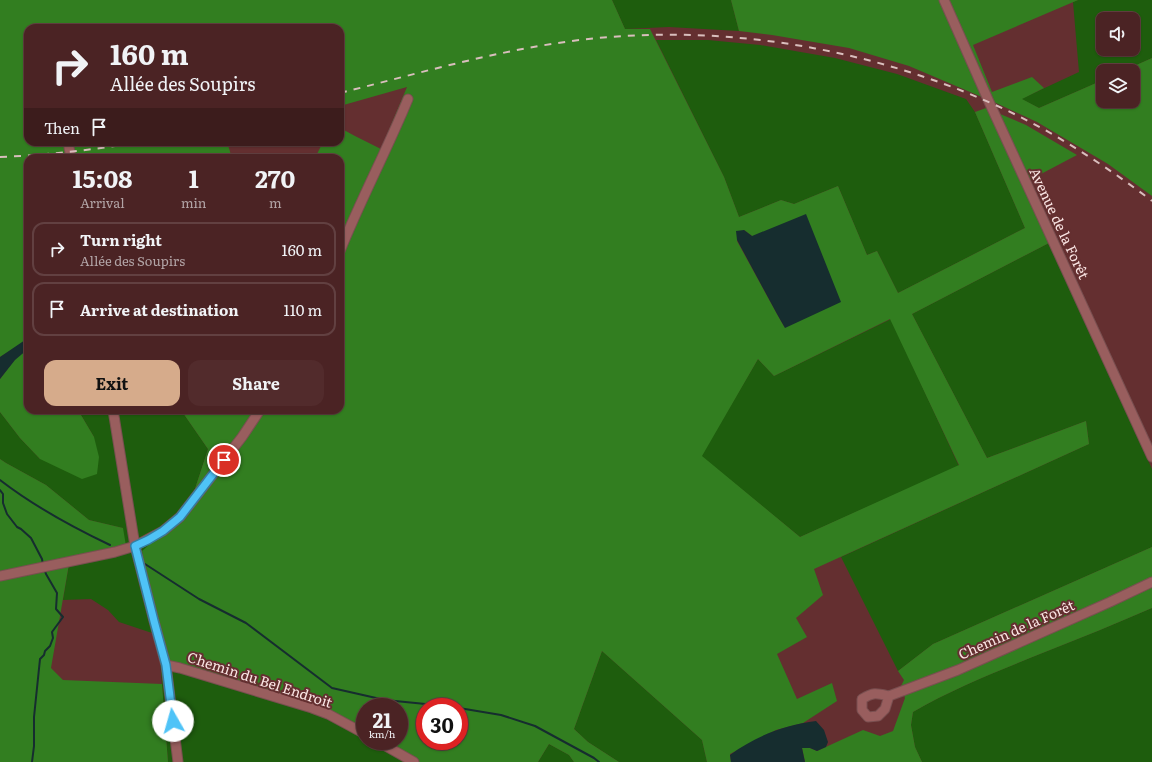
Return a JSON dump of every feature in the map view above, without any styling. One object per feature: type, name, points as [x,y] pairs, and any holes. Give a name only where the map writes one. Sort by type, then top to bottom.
[{"type":"street","name":"Avenue de la Forêt","points":[[944,0],[990,104],[1152,457]]},
{"type":"street","points":[[344,241],[352,220],[394,133],[408,99]]},
{"type":"street","points":[[113,414],[135,546],[166,665],[178,762]]},
{"type":"street","points":[[0,576],[115,552],[135,546],[163,531],[180,517],[242,438],[257,414]]},
{"type":"street","name":"Chemin de la Forêt","points":[[889,696],[958,670],[1152,582]]},
{"type":"street","name":"Chemin du Bel Endroit","points":[[166,665],[312,708],[328,714],[356,729]]},
{"type":"street","points":[[393,750],[414,762]]},
{"type":"green space","points":[[0,0],[612,0],[625,29],[650,29],[724,177],[739,217],[781,200],[794,204],[838,186],[867,255],[877,251],[898,293],[1025,228],[975,112],[986,108],[1026,125],[1077,155],[1022,184],[1049,243],[912,314],[987,458],[1086,421],[1089,444],[814,569],[823,595],[796,618],[807,637],[777,654],[797,699],[832,683],[837,701],[803,723],[776,730],[730,754],[731,762],[707,762],[702,740],[602,651],[574,729],[588,742],[619,762],[574,762],[569,755],[549,744],[538,762],[418,762],[397,750],[408,750],[408,698],[356,698],[356,727],[245,684],[160,660],[142,551],[169,527],[191,501],[208,449],[184,414],[344,414],[344,154],[317,154],[321,146],[344,146],[344,130],[381,149],[407,87],[344,105],[344,24],[24,24],[24,146],[228,146],[231,154],[24,154],[24,414],[80,414],[94,437],[99,457],[97,474],[82,479],[40,459],[20,438],[0,412],[0,379],[15,359],[10,351],[0,357]],"holes":[[[744,230],[752,236],[785,328],[737,241]],[[890,319],[959,465],[800,537],[702,456],[758,359],[774,376]]]},
{"type":"green space","points":[[612,0],[731,0],[739,31],[669,27],[625,29]]},
{"type":"green space","points":[[731,0],[1078,0],[973,45],[992,92],[1032,77],[1044,88],[1022,99],[1039,108],[1096,83],[1096,108],[1140,108],[1140,64],[1139,64],[1152,58],[1152,196],[1108,164],[1037,122],[909,66],[849,48],[739,31]]},
{"type":"green space","points":[[1078,0],[1152,0],[1152,58],[1139,64],[1096,64],[1096,83],[1039,108],[1021,99],[1079,72],[1073,2]]},
{"type":"green space","points":[[656,40],[708,40],[760,45],[835,58],[897,74],[966,99],[975,112],[1025,228],[898,293],[877,251],[867,255],[838,186],[794,204],[781,200],[739,217],[724,177]]},
{"type":"green space","points":[[1049,243],[1152,469],[1152,547],[933,644],[898,671],[841,557],[1089,444],[1086,421],[987,458],[912,314]]},
{"type":"green space","points":[[891,319],[959,466],[800,537],[701,456],[758,359],[774,376]]},
{"type":"green space","points":[[0,412],[20,438],[40,459],[94,437],[80,414],[184,414],[208,449],[191,501],[155,634],[119,622],[108,610],[91,599],[63,600],[70,558],[123,528],[89,520],[46,485],[0,459]]},
{"type":"green space","points":[[0,459],[46,485],[89,520],[123,528],[126,546],[70,558],[51,668],[63,680],[162,684],[168,762],[0,762]]},
{"type":"green space","points":[[1152,547],[1152,608],[978,680],[913,712],[911,725],[915,747],[922,762],[805,762],[802,748],[810,748],[817,751],[863,730],[880,736],[893,731],[905,698],[901,686],[904,680],[898,671],[933,644]]},
{"type":"green space","points":[[1152,608],[1152,762],[922,762],[915,747],[911,725],[913,712],[978,680]]},
{"type":"green space","points":[[602,651],[702,740],[707,762],[619,762],[588,742],[574,729]]},
{"type":"green space","points":[[160,660],[245,684],[356,727],[356,750],[397,750],[418,762],[168,762]]},
{"type":"green space","points":[[549,744],[569,755],[574,762],[538,762]]},
{"type":"water","points":[[806,214],[841,302],[785,328],[737,240],[736,231],[744,230],[752,236]]},
{"type":"water","points":[[24,341],[24,352],[15,360],[0,379],[0,357]]},
{"type":"water","points":[[816,721],[824,730],[828,742],[826,747],[817,751],[810,748],[802,748],[805,762],[731,762],[730,755],[760,737],[793,725]]},
{"type":"waterway","points":[[0,480],[53,516],[110,545]]},
{"type":"waterway","points":[[0,490],[3,494],[3,503],[7,514],[17,527],[31,538],[42,559],[43,565]]},
{"type":"waterway","points":[[145,564],[199,599],[246,623],[332,688],[385,700],[416,703]]},
{"type":"waterway","points":[[32,762],[34,746],[34,717],[40,659],[50,646],[53,638],[52,632],[63,617],[56,609],[57,593],[44,569]]},
{"type":"waterway","points":[[468,710],[501,715],[535,726],[599,762]]},
{"type":"railway","points":[[344,92],[475,59],[558,43],[620,36],[682,35],[745,38],[808,47],[870,61],[931,79],[989,102],[1073,146],[1152,201]]},
{"type":"railway","points":[[47,154],[111,146]]},
{"type":"railway","points":[[0,157],[24,156]]},
{"type":"route","points":[[173,721],[166,665],[135,546],[163,531],[180,517],[224,460]]}]
